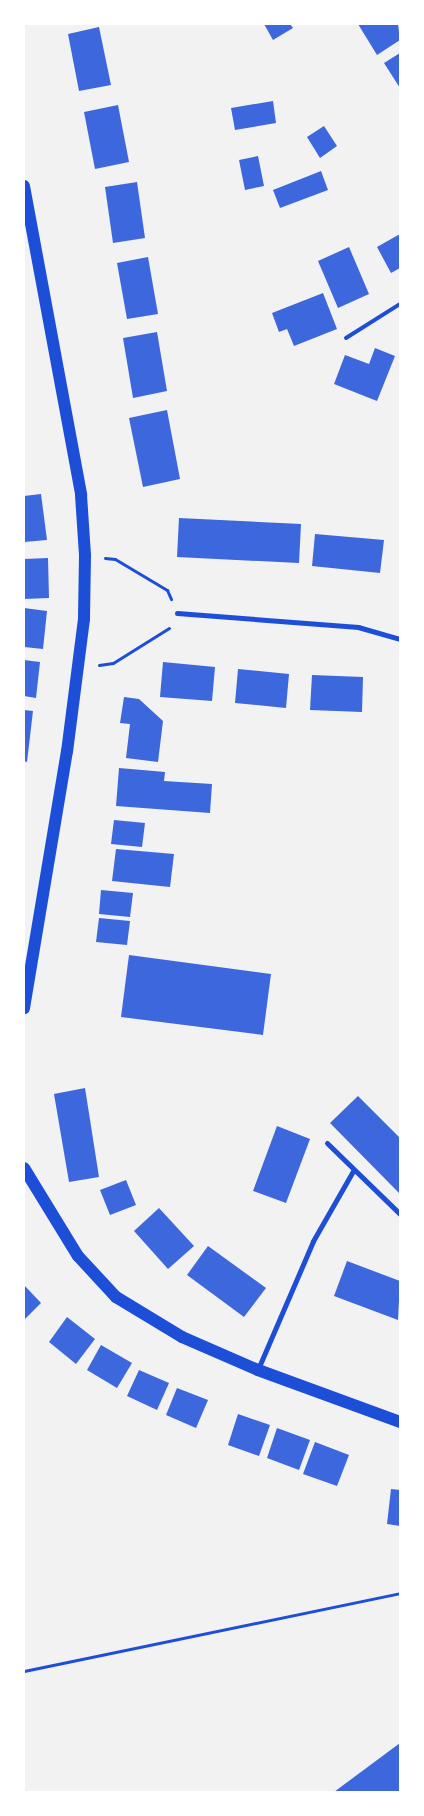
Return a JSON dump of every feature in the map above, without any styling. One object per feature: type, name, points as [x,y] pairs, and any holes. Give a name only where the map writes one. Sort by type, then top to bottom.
[{"type":"main road","points":[[24,186],[80,486],[85,555],[84,619],[78,668],[24,1008]]},
{"type":"main road","points":[[24,1168],[78,1256],[116,1297],[182,1337],[258,1370],[400,1422]]},
{"type":"street","points":[[177,612],[358,627],[400,639]]},
{"type":"street","points":[[327,1143],[353,1171],[400,1214]]},
{"type":"street","points":[[258,1370],[313,1240],[353,1171]]},
{"type":"lane","points":[[346,338],[400,304]]},
{"type":"path","points":[[78,668],[113,663],[169,629],[177,612],[167,590],[115,559],[85,555]]},
{"type":"path","points":[[24,1671],[400,1593]]},
{"type":"building","points":[[264,24],[290,24],[293,28],[273,40]]},
{"type":"building","points":[[358,24],[398,24],[400,40],[377,55]]},
{"type":"building","points":[[99,27],[111,85],[79,91],[68,34]]},
{"type":"building","points":[[400,53],[400,88],[384,63]]},
{"type":"building","points":[[273,101],[276,123],[235,130],[231,108]]},
{"type":"building","points":[[118,105],[129,162],[95,169],[84,112]]},
{"type":"building","points":[[324,126],[337,146],[320,158],[307,137]]},
{"type":"building","points":[[258,156],[264,186],[245,190],[239,160]]},
{"type":"building","points":[[321,171],[328,190],[280,208],[273,190]]},
{"type":"building","points":[[137,182],[145,238],[113,243],[105,187]]},
{"type":"building","points":[[400,234],[400,268],[391,273],[377,247]]},
{"type":"building","points":[[349,247],[369,294],[338,308],[318,261]]},
{"type":"building","points":[[148,257],[158,314],[127,319],[117,263]]},
{"type":"building","points":[[323,293],[337,329],[294,346],[287,329],[279,332],[272,313]]},
{"type":"building","points":[[157,332],[167,391],[133,398],[123,338]]},
{"type":"building","points":[[375,348],[395,356],[377,401],[334,384],[345,355],[369,364]]},
{"type":"building","points":[[167,410],[180,479],[143,487],[129,418]]},
{"type":"building","points":[[41,494],[47,540],[24,542],[24,496]]},
{"type":"building","points":[[179,518],[301,524],[299,563],[177,557]]},
{"type":"building","points":[[315,534],[384,540],[380,573],[312,566]]},
{"type":"building","points":[[48,558],[49,598],[24,599],[24,559]]},
{"type":"building","points":[[24,608],[47,611],[43,649],[24,647]]},
{"type":"building","points":[[24,660],[40,662],[36,698],[24,696]]},
{"type":"building","points":[[163,662],[215,667],[212,701],[160,697]]},
{"type":"building","points":[[238,669],[289,674],[286,708],[235,703]]},
{"type":"building","points":[[312,675],[363,677],[362,712],[310,710]]},
{"type":"building","points":[[124,697],[139,699],[163,721],[158,762],[126,758],[130,724],[120,723]]},
{"type":"building","points":[[24,710],[33,711],[27,762],[24,761]]},
{"type":"building","points":[[119,768],[165,772],[164,781],[212,784],[210,813],[116,806]]},
{"type":"building","points":[[114,820],[145,823],[142,847],[111,844]]},
{"type":"building","points":[[116,849],[174,854],[170,887],[112,881]]},
{"type":"building","points":[[101,890],[133,893],[130,917],[99,914]]},
{"type":"building","points":[[99,918],[130,921],[127,945],[96,942]]},
{"type":"building","points":[[129,955],[271,974],[263,1035],[121,1017]]},
{"type":"building","points":[[85,1088],[99,1177],[69,1182],[54,1094]]},
{"type":"building","points":[[358,1096],[400,1138],[400,1194],[330,1123]]},
{"type":"building","points":[[277,1126],[310,1139],[286,1203],[253,1191]]},
{"type":"building","points":[[126,1180],[136,1205],[110,1215],[100,1190]]},
{"type":"building","points":[[159,1208],[194,1246],[168,1269],[134,1231]]},
{"type":"building","points":[[208,1246],[266,1288],[244,1317],[187,1275]]},
{"type":"building","points":[[347,1261],[400,1281],[398,1320],[334,1296]]},
{"type":"building","points":[[24,1285],[41,1303],[24,1320]]},
{"type":"building","points":[[67,1317],[95,1339],[76,1364],[49,1342]]},
{"type":"building","points":[[101,1345],[132,1363],[117,1388],[87,1370]]},
{"type":"building","points":[[139,1370],[169,1383],[157,1410],[127,1396]]},
{"type":"building","points":[[177,1388],[208,1400],[196,1428],[166,1415]]},
{"type":"building","points":[[238,1414],[270,1425],[259,1456],[228,1445]]},
{"type":"building","points":[[277,1428],[310,1440],[299,1470],[267,1458]]},
{"type":"building","points":[[315,1442],[349,1455],[337,1486],[303,1474]]},
{"type":"building","points":[[391,1489],[400,1490],[400,1526],[387,1524]]},
{"type":"building","points":[[400,1743],[400,1792],[334,1792]]}]
